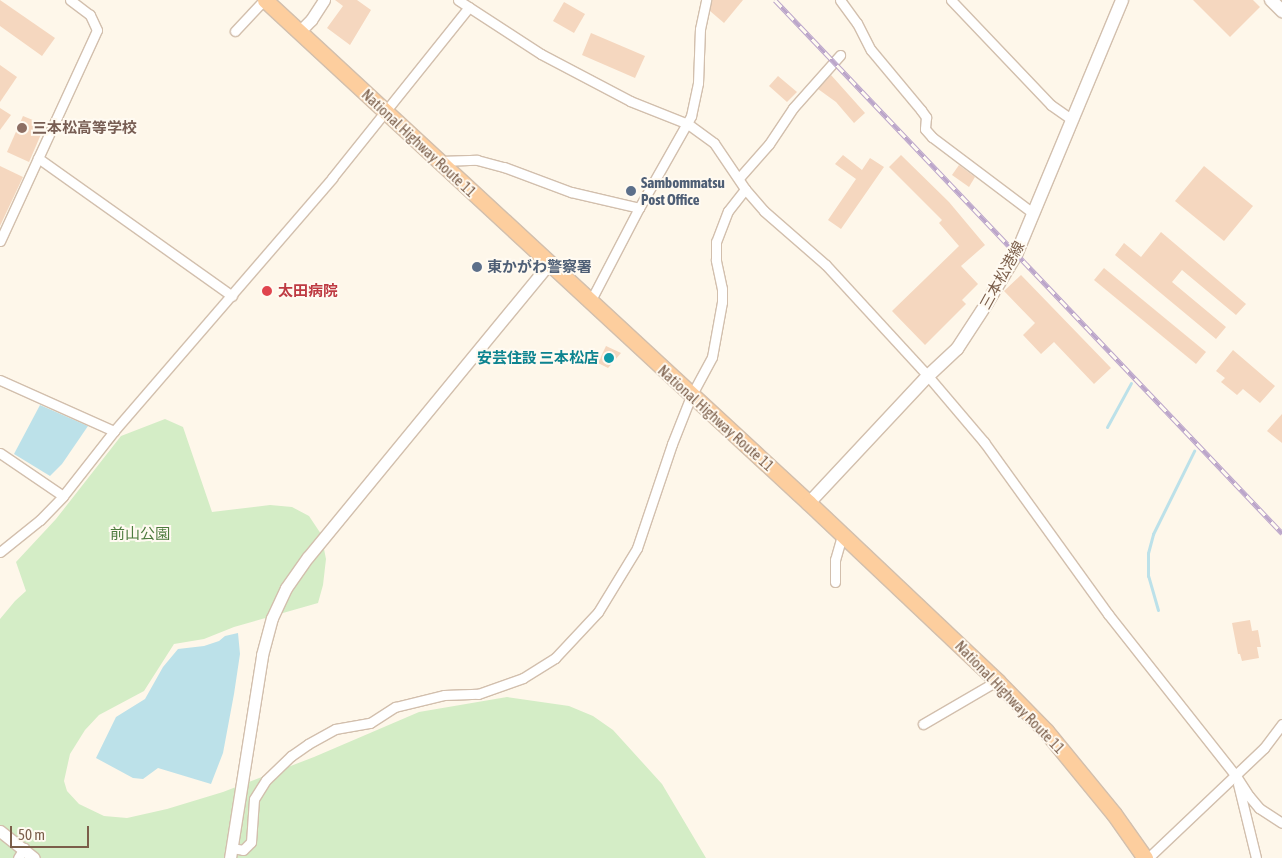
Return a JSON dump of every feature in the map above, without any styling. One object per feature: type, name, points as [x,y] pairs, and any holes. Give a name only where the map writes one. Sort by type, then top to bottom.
[{"type":"highway","name":"National Highway Route 11","points":[[264,0],[809,503],[997,681],[1046,731],[1114,814],[1146,858]]},
{"type":"main road","name":"三本松港線","points":[[809,503],[928,376],[957,349],[966,336],[1013,260],[1122,0]]},
{"type":"main road","points":[[1271,0],[1282,11]]},
{"type":"street","points":[[0,242],[97,30],[90,15],[70,0]]},
{"type":"street","points":[[235,31],[264,0]]},
{"type":"street","points":[[299,32],[311,20],[324,0]]},
{"type":"street","points":[[458,0],[541,54],[630,101],[688,124],[714,144],[764,211],[826,265],[928,376],[984,442],[1108,614],[1236,776],[1259,808],[1282,823]]},
{"type":"street","points":[[590,302],[639,208],[692,116],[698,83],[700,29],[706,0]]},
{"type":"street","points":[[840,0],[857,23],[871,50],[926,117],[925,129],[932,137],[1033,213]]},
{"type":"street","points":[[952,0],[1052,105],[1071,119]]},
{"type":"street","points":[[0,552],[40,520],[63,496],[114,431],[232,296],[469,8]]},
{"type":"street","points":[[738,178],[769,144],[793,108],[840,55]]},
{"type":"street","points":[[38,158],[232,296]]},
{"type":"street","points":[[438,161],[477,160],[570,192],[639,208]]},
{"type":"street","points":[[550,264],[308,557],[286,588],[272,618],[262,655],[231,853],[243,850],[251,842],[254,799],[266,780],[291,756],[308,744],[336,729],[370,723],[395,707],[444,695],[478,694],[514,681],[544,667],[555,658],[598,612],[637,548],[672,444],[691,396],[712,357],[720,319],[722,289],[715,252],[718,234],[728,212],[746,189]]},
{"type":"street","points":[[0,380],[114,431]]},
{"type":"street","points":[[0,453],[63,496]]},
{"type":"street","points":[[835,582],[835,560],[842,535]]},
{"type":"street","points":[[923,724],[997,681]]},
{"type":"street","points":[[1146,858],[1236,776],[1264,748],[1282,724]]},
{"type":"street","points":[[1236,776],[1256,858]]},
{"type":"street","points":[[0,831],[21,853],[34,858]]},
{"type":"green space","name":"前山公園","points":[[165,419],[183,427],[212,512],[270,505],[292,507],[309,516],[321,534],[326,559],[323,585],[318,603],[234,627],[204,639],[174,644],[144,691],[99,715],[85,730],[70,754],[64,781],[67,791],[79,804],[104,816],[127,818],[167,809],[223,792],[314,757],[419,712],[507,697],[569,706],[593,716],[613,730],[662,784],[706,858],[0,858],[0,619],[26,591],[16,562],[56,519],[121,436]]},
{"type":"water","points":[[40,405],[88,426],[62,464],[50,476],[14,454]]},
{"type":"water","points":[[238,633],[240,654],[234,694],[223,753],[211,784],[158,768],[143,779],[133,778],[96,758],[116,717],[145,699],[163,667],[178,649],[204,646],[219,641],[225,636]]},
{"type":"building","points":[[0,0],[55,38],[42,56],[0,26]]},
{"type":"building","points":[[335,0],[357,0],[371,10],[350,45],[327,28],[343,6]]},
{"type":"building","points":[[712,0],[743,0],[724,23],[710,11]]},
{"type":"building","points":[[1193,0],[1253,0],[1260,7],[1230,37]]},
{"type":"building","points":[[564,2],[585,14],[574,33],[553,21]]},
{"type":"building","points":[[591,33],[645,56],[635,78],[582,55]]},
{"type":"building","points":[[0,65],[17,77],[0,102]]},
{"type":"building","points":[[831,75],[865,113],[854,123],[836,102],[818,89]]},
{"type":"building","points":[[778,76],[797,92],[787,102],[769,86]]},
{"type":"building","points":[[0,108],[11,115],[0,130]]},
{"type":"building","points":[[23,116],[45,125],[29,162],[7,152]]},
{"type":"building","points":[[843,155],[862,170],[870,158],[884,167],[841,229],[828,220],[856,179],[835,164]]},
{"type":"building","points":[[901,155],[949,202],[985,245],[961,266],[978,284],[962,300],[966,304],[925,345],[892,311],[959,246],[939,223],[942,220],[889,167]]},
{"type":"building","points":[[959,165],[975,177],[969,187],[952,175]]},
{"type":"building","points":[[0,166],[23,177],[0,226]]},
{"type":"building","points":[[1204,166],[1253,206],[1224,241],[1175,201]]},
{"type":"building","points":[[1161,232],[1246,304],[1236,315],[1182,270],[1172,282],[1226,327],[1216,339],[1115,255],[1124,243],[1141,257]]},
{"type":"building","points":[[1104,268],[1206,352],[1196,364],[1094,280]]},
{"type":"building","points":[[1021,275],[1111,368],[1094,384],[1054,342],[1041,354],[1023,335],[1035,323],[1004,291]]},
{"type":"building","name":"安芸住設 三本松店","points":[[606,346],[621,353],[608,368],[598,363]]},
{"type":"building","points":[[1233,350],[1275,386],[1260,403],[1243,389],[1237,395],[1221,382],[1225,378],[1216,371]]},
{"type":"building","points":[[1282,414],[1282,443],[1267,431]]},
{"type":"building","points":[[1250,620],[1252,631],[1258,630],[1261,647],[1257,647],[1259,658],[1242,661],[1240,654],[1238,654],[1232,623]]},
{"type":"waterway","points":[[1107,427],[1131,383]]},
{"type":"waterway","points":[[1158,610],[1148,576],[1148,553],[1153,534],[1194,451]]},
{"type":"railway","points":[[775,0],[1282,533]]},
{"type":"place","name":"三本松高等学校","points":[[22,128]]},
{"type":"place","name":"Sambommatsu Post Office","points":[[631,191]]},
{"type":"place","name":"東かがわ警察署","points":[[477,267]]},
{"type":"place","name":"太田病院","points":[[267,291]]},
{"type":"place","name":"安芸住設 三本松店","points":[[609,358]]}]
